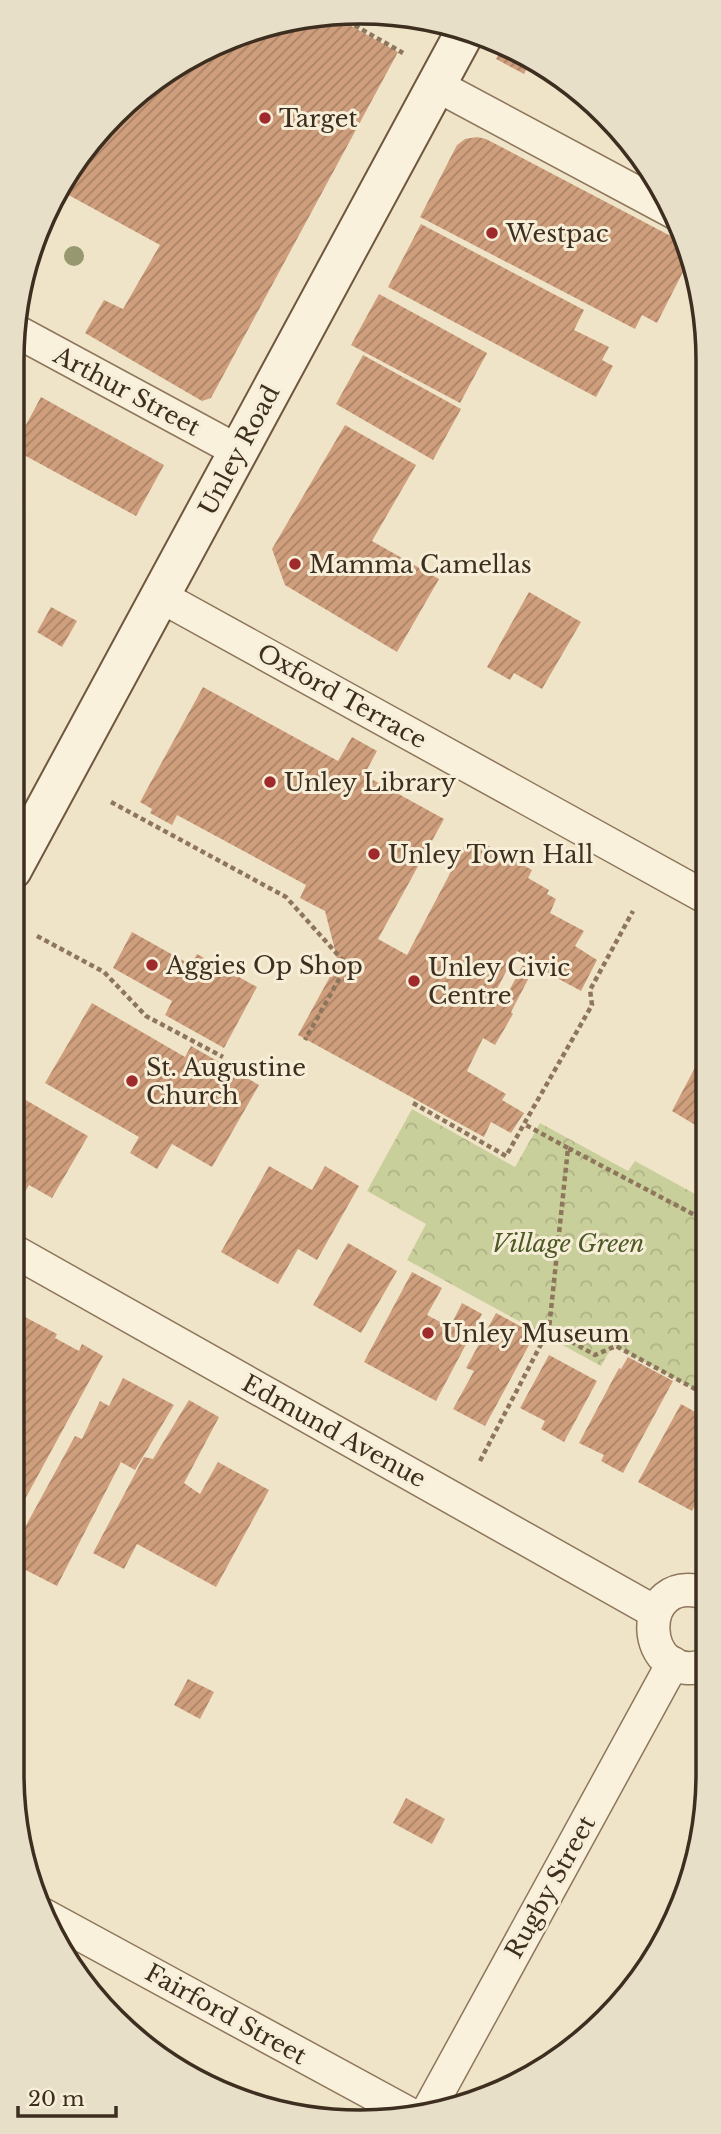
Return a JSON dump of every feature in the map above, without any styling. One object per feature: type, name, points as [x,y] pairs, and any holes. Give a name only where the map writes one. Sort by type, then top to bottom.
[{"type":"main road","name":"Unley Road","points":[[25,846],[461,40]]},
{"type":"street","points":[[436,85],[657,203]]},
{"type":"street","name":"Arthur Street","points":[[25,336],[238,452]]},
{"type":"street","name":"Oxford Terrace","points":[[160,596],[696,892]]},
{"type":"street","name":"Edmund Avenue","points":[[25,1257],[655,1612]]},
{"type":"street","points":[[696,1589],[670,1595],[655,1612],[652,1623],[657,1648],[666,1659],[688,1668],[696,1667]]},
{"type":"street","name":"Rugby Street","points":[[433,2101],[673,1663]]},
{"type":"street","name":"Fairford Street","points":[[60,1924],[398,2108]]},
{"type":"path","points":[[353,24],[403,53]]},
{"type":"path","points":[[111,802],[286,897],[347,965],[304,1040]]},
{"type":"path","points":[[412,1103],[506,1156],[592,1005],[590,990],[633,911]]},
{"type":"path","points":[[37,936],[104,972],[146,1016],[223,1057]]},
{"type":"path","points":[[524,1124],[696,1216]]},
{"type":"path","points":[[480,1461],[549,1329],[568,1148]]},
{"type":"path","points":[[549,1329],[595,1355],[616,1346],[696,1389]]},
{"type":"green space","name":"Village Green","points":[[412,1109],[515,1167],[540,1123],[628,1171],[635,1161],[696,1194],[696,1390],[613,1345],[601,1366],[407,1260],[426,1224],[367,1191]]},
{"type":"building","points":[[348,25],[398,52],[211,398],[202,401],[85,333],[104,300],[123,309],[160,245],[68,195],[108,139],[156,94],[212,59],[232,50],[274,36],[317,27]]},
{"type":"building","points":[[499,54],[526,69],[524,74],[496,59]]},
{"type":"building","points":[[465,139],[486,139],[673,237],[684,270],[657,323],[642,315],[635,329],[420,217],[457,145]]},
{"type":"building","points":[[421,224],[584,310],[574,330],[609,347],[602,360],[613,366],[596,397],[388,287]]},
{"type":"building","points":[[379,294],[487,353],[460,403],[351,345]]},
{"type":"building","points":[[363,355],[461,409],[433,460],[336,404]]},
{"type":"building","points":[[41,397],[164,465],[136,516],[25,456],[25,427]]},
{"type":"building","points":[[345,425],[416,465],[372,541],[439,579],[397,652],[285,585],[272,549]]},
{"type":"building","points":[[529,592],[581,622],[542,689],[514,673],[510,680],[487,667]]},
{"type":"building","points":[[51,607],[77,621],[62,647],[37,632]]},
{"type":"building","points":[[203,687],[338,761],[352,737],[377,751],[364,775],[444,819],[378,939],[407,955],[465,845],[473,849],[478,840],[532,870],[528,878],[549,890],[547,894],[556,899],[550,913],[584,931],[575,946],[597,960],[581,991],[535,966],[495,1045],[483,1038],[467,1071],[506,1094],[502,1100],[524,1113],[511,1133],[491,1122],[484,1137],[298,1035],[338,962],[325,911],[300,898],[306,885],[177,815],[172,825],[150,813],[152,809],[140,802]],"holes":[[[517,951],[527,957],[501,1006],[491,1000]]]},
{"type":"building","points":[[132,932],[191,965],[197,954],[257,987],[224,1048],[165,1015],[172,1001],[113,968]]},
{"type":"building","points":[[92,1003],[185,1057],[191,1046],[259,1085],[212,1167],[172,1144],[157,1169],[130,1153],[139,1137],[45,1083]]},
{"type":"building","points":[[696,1066],[696,1125],[672,1111]]},
{"type":"building","points":[[25,1100],[88,1136],[52,1198],[29,1185],[25,1192]]},
{"type":"building","points":[[269,1166],[312,1190],[325,1166],[359,1186],[317,1260],[298,1249],[278,1284],[221,1252]]},
{"type":"building","points":[[348,1243],[397,1271],[361,1333],[313,1305]]},
{"type":"building","points":[[412,1272],[442,1288],[427,1315],[450,1327],[462,1303],[482,1314],[436,1401],[364,1362]]},
{"type":"building","points":[[496,1313],[535,1334],[485,1426],[453,1409],[474,1371],[466,1368]]},
{"type":"building","points":[[25,1317],[57,1334],[55,1338],[79,1351],[82,1344],[103,1356],[25,1499]]},
{"type":"building","points":[[549,1355],[597,1381],[564,1442],[541,1429],[545,1421],[520,1408]]},
{"type":"building","points":[[628,1357],[673,1381],[623,1473],[601,1461],[604,1455],[579,1443],[619,1368],[621,1369]]},
{"type":"building","points":[[123,1378],[174,1405],[135,1470],[121,1462],[57,1586],[25,1570],[25,1527],[75,1436],[82,1439],[100,1401],[109,1406]]},
{"type":"building","points":[[189,1400],[219,1417],[184,1483],[200,1494],[218,1462],[269,1490],[216,1587],[137,1544],[124,1569],[93,1553],[144,1457],[153,1459]]},
{"type":"building","points":[[681,1404],[696,1412],[696,1504],[692,1511],[638,1482]]},
{"type":"building","points":[[188,1679],[214,1692],[200,1719],[174,1705]]},
{"type":"building","points":[[406,1798],[445,1819],[432,1844],[393,1823]]},
{"type":"place","name":"Target","points":[[265,118]]},
{"type":"place","name":"Westpac","points":[[492,233]]},
{"type":"place","name":"Mamma Camellas","points":[[295,564]]},
{"type":"place","name":"Unley Library","points":[[270,782]]},
{"type":"place","name":"Unley Town Hall","points":[[374,854]]},
{"type":"place","name":"Aggies Op Shop","points":[[152,965]]},
{"type":"place","name":"Unley Civic Centre","points":[[414,981]]},
{"type":"place","name":"St. Augustine Church","points":[[132,1081]]},
{"type":"place","name":"Unley Museum","points":[[428,1333]]}]
